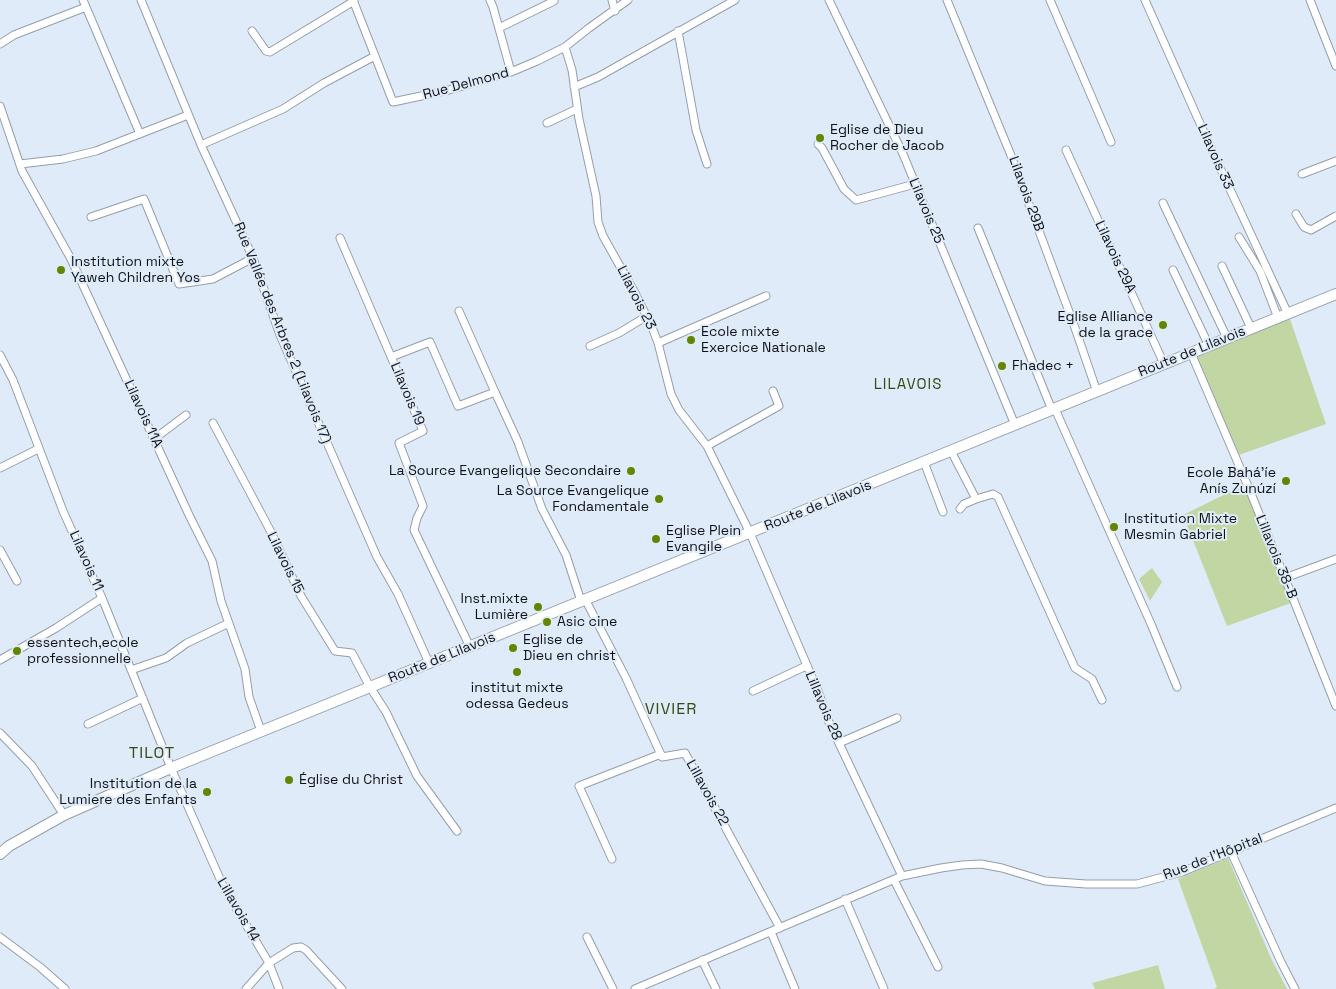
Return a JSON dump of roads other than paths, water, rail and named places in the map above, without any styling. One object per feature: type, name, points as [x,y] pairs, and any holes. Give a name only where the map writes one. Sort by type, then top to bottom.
[{"type":"main road","name":"Route de Lilavois","points":[[0,854],[9,846],[64,815],[171,768],[1336,294]]},
{"type":"street","name":"Rue Vallée des Arbres 2 (Lilavois 17)","points":[[141,0],[201,145],[253,258],[280,335],[377,557],[398,594],[428,662]]},
{"type":"street","points":[[490,0],[511,72]]},
{"type":"street","points":[[612,0],[615,10]]},
{"type":"street","name":"Rue Delmond","points":[[354,1],[393,102],[448,90],[511,72],[565,47],[628,0]]},
{"type":"street","points":[[574,87],[598,77],[735,0]]},
{"type":"street","name":"Lilavois 25","points":[[829,0],[903,154],[1015,425]]},
{"type":"street","name":"Lilavois 29B","points":[[947,0],[1010,152],[1097,392]]},
{"type":"street","points":[[1050,0],[1112,142]]},
{"type":"street","name":"Lilavois 33","points":[[1145,0],[1283,316]]},
{"type":"street","points":[[1310,0],[1336,66]]},
{"type":"street","points":[[252,31],[266,51],[270,52],[354,1]]},
{"type":"street","points":[[499,28],[554,1]]},
{"type":"street","points":[[0,44],[14,35],[84,4],[140,134]]},
{"type":"street","points":[[678,31],[696,130],[707,164]]},
{"type":"street","name":"Lilavois 23","points":[[565,47],[596,196],[598,222],[602,236],[647,316],[658,343],[671,394],[679,410],[707,446],[750,533]]},
{"type":"street","points":[[201,145],[283,109],[324,83],[375,56]]},
{"type":"street","name":"Lilavois 11A","points":[[0,106],[3,125],[22,172],[71,259],[212,561],[221,601],[246,669],[248,696],[261,731]]},
{"type":"street","points":[[547,123],[577,109]]},
{"type":"street","points":[[20,164],[64,159],[96,151],[188,115]]},
{"type":"street","points":[[818,144],[844,189],[856,200],[915,184]]},
{"type":"street","name":"Lilavois 29A","points":[[1066,150],[1164,364]]},
{"type":"street","points":[[1302,174],[1336,161]]},
{"type":"street","points":[[91,217],[144,199],[179,284],[213,279],[253,258]]},
{"type":"street","points":[[1163,203],[1227,338]]},
{"type":"street","points":[[1296,214],[1304,227],[1311,230],[1336,216]]},
{"type":"street","points":[[978,228],[1053,410],[1152,624],[1177,687]]},
{"type":"street","points":[[1239,237],[1260,271],[1283,316]]},
{"type":"street","name":"Lilavois 19","points":[[340,238],[423,431],[399,443],[423,506],[414,530],[470,647]]},
{"type":"street","points":[[1222,266],[1251,328]]},
{"type":"street","points":[[1173,270],[1209,346]]},
{"type":"street","points":[[658,343],[766,296]]},
{"type":"street","points":[[458,311],[518,442],[542,509],[566,555],[583,600],[626,678],[661,754],[579,786],[612,859]]},
{"type":"street","points":[[590,346],[647,316]]},
{"type":"street","points":[[391,357],[430,342],[458,406],[495,392]]},
{"type":"street","name":"Lillavois 38-B","points":[[1191,353],[1336,706]]},
{"type":"street","name":"Lilavois 11","points":[[0,355],[13,380],[63,511],[102,598],[171,768]]},
{"type":"street","points":[[707,446],[778,406],[773,391]]},
{"type":"street","points":[[154,439],[186,416]]},
{"type":"street","name":"Lilavois 15","points":[[213,423],[271,532],[301,596],[335,651],[352,653],[370,687]]},
{"type":"street","points":[[0,468],[38,449]]},
{"type":"street","points":[[951,451],[976,499]]},
{"type":"street","points":[[924,462],[943,512]]},
{"type":"street","points":[[960,509],[964,504],[993,494],[998,498],[1075,668],[1092,679],[1102,700]]},
{"type":"street","name":"Lillavois 28","points":[[750,533],[818,691],[828,720],[902,876]]},
{"type":"street","points":[[0,550],[17,581]]},
{"type":"street","points":[[1285,578],[1336,560]]},
{"type":"street","points":[[0,660],[56,628],[102,598]]},
{"type":"street","points":[[131,670],[166,658],[186,643],[229,623]]},
{"type":"street","points":[[752,691],[806,666]]},
{"type":"street","points":[[370,687],[386,712],[418,776],[457,831]]},
{"type":"street","points":[[88,724],[143,698]]},
{"type":"street","points":[[839,743],[897,718]]},
{"type":"street","points":[[0,733],[32,766],[64,815]]},
{"type":"street","name":"Lillavois 22","points":[[661,754],[662,756],[685,753],[750,869],[780,928]]},
{"type":"street","name":"Lillavois 14","points":[[171,768],[224,888],[269,963],[279,989]]},
{"type":"street","name":"Rue de l'Hôpital","points":[[635,989],[645,987],[702,960],[902,876],[941,868],[981,864],[1002,868],[1045,881],[1086,884],[1137,884],[1182,872],[1336,808]]},
{"type":"street","points":[[1231,852],[1295,989]]},
{"type":"street","points":[[894,880],[938,967]]},
{"type":"street","points":[[845,899],[884,989]]},
{"type":"street","points":[[771,932],[795,989]]},
{"type":"street","points":[[0,937],[40,967],[65,989]]},
{"type":"street","points":[[587,937],[614,989]]},
{"type":"street","points":[[246,989],[269,963],[293,948],[301,947],[342,989]]},
{"type":"street","points":[[702,960],[716,989]]},
{"type":"place","name":"Eglise de Dieu Rocher de Jacob","points":[[820,138]]},
{"type":"place","name":"Institution mixte Yaweh Children Yos","points":[[61,270]]},
{"type":"place","name":"Eglise Alliance de la grace","points":[[1163,325]]},
{"type":"place","name":"Ecole mixte Exercice Nationale","points":[[691,340]]},
{"type":"place","name":"Fhadec +","points":[[1002,366]]},
{"type":"place","name":"La Source Evangelique Secondaire","points":[[631,471]]},
{"type":"place","name":"Ecole Bahá'íe Anís Zunúzí","points":[[1286,481]]},
{"type":"place","name":"La Source Evangelique Fondamentale","points":[[659,499]]},
{"type":"place","name":"Institution Mixte Mesmin Gabriel","points":[[1114,527]]},
{"type":"place","name":"Eglise Plein Evangile","points":[[656,539]]},
{"type":"place","name":"Inst.mixte Lumière","points":[[538,607]]},
{"type":"place","name":"Asic cine","points":[[547,622]]},
{"type":"place","name":"Eglise de Dieu en christ","points":[[513,648]]},
{"type":"place","name":"essentech,ecole professionnelle","points":[[17,651]]},
{"type":"place","name":"institut mixte odessa Gedeus","points":[[517,672]]},
{"type":"place","name":"Église du Christ","points":[[289,780]]},
{"type":"place","name":"Institution de la Lumiere des Enfants","points":[[207,792]]},
{"type":"district","name":"LILAVOIS","points":[[908,385]]},
{"type":"district","name":"VIVIER","points":[[671,710]]},
{"type":"district","name":"TILOT","points":[[152,754]]}]
